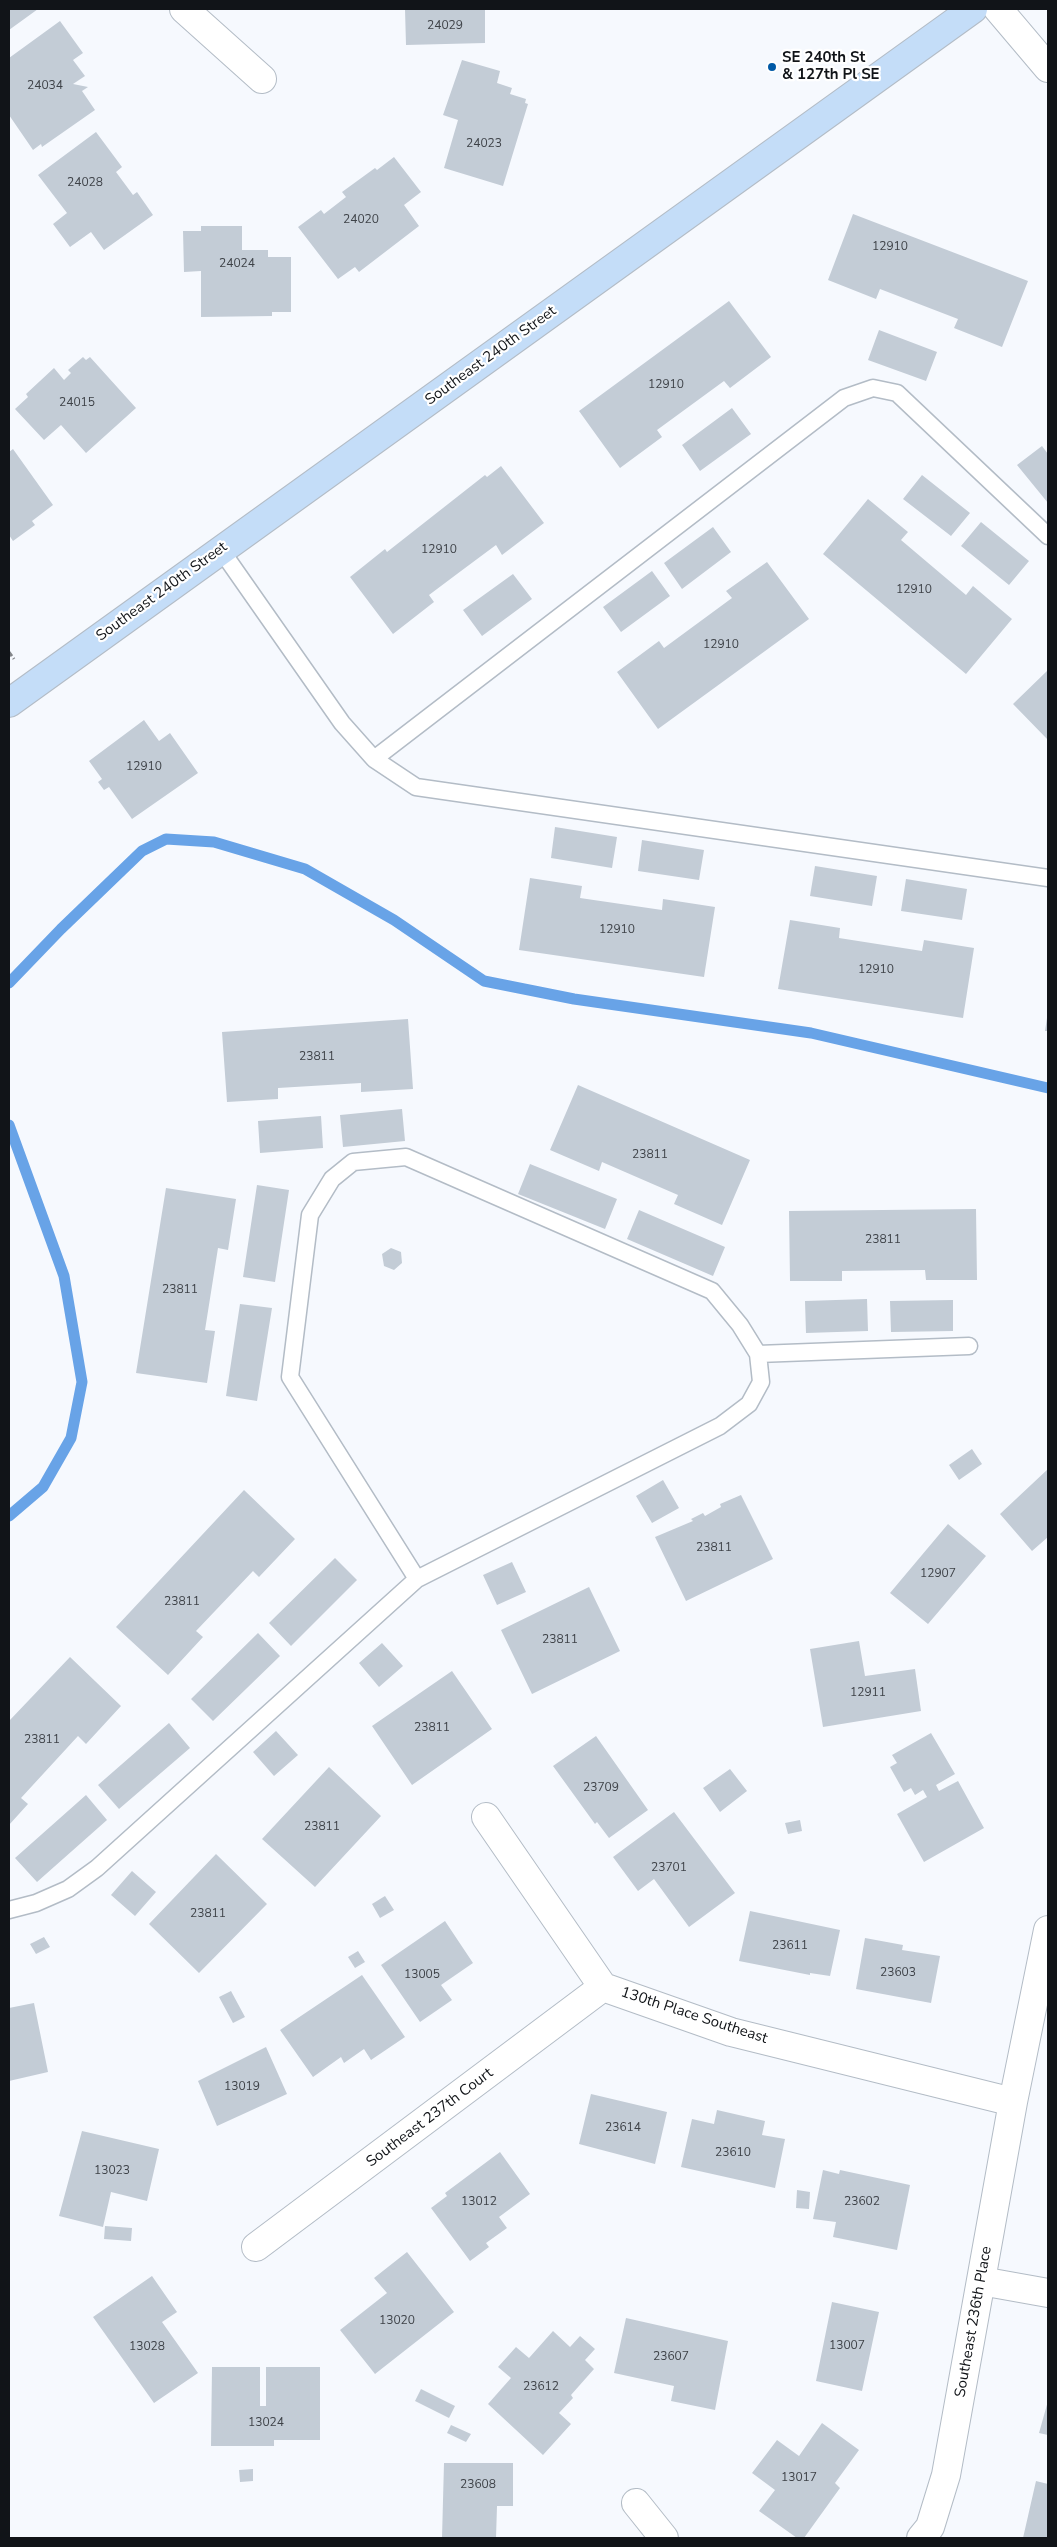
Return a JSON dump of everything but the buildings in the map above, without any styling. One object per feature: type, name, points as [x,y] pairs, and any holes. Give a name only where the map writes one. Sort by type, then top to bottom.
[{"type":"main road","name":"Southeast 240th Street","points":[[9,703],[972,9]]},
{"type":"street","points":[[184,9],[262,79]]},
{"type":"street","points":[[998,9],[1048,68]]},
{"type":"street","name":"130th Place Southeast","points":[[486,1817],[603,1987],[731,2032],[1013,2102]]},
{"type":"street","name":"Southeast 236th Place","points":[[921,2538],[930,2527],[946,2475],[1013,2102],[1048,1930]]},
{"type":"street","name":"Southeast 237th Court","points":[[256,2248],[603,1987]]},
{"type":"street","points":[[981,2281],[1048,2294]]},
{"type":"street","points":[[636,2503],[664,2538]]},
{"type":"lane","points":[[374,759],[844,398],[866,390],[873,388],[897,393],[1048,536]]},
{"type":"lane","points":[[222,550],[342,723],[374,759],[416,787],[1048,878]]},
{"type":"lane","points":[[9,1910],[36,1904],[68,1889],[97,1868],[417,1579],[720,1426],[749,1404],[761,1382],[758,1354],[740,1325],[712,1291],[406,1156],[353,1162],[332,1179],[310,1215],[290,1376],[417,1579]]},
{"type":"lane","points":[[758,1354],[969,1346]]},
{"type":"waterway","points":[[9,983],[61,929],[142,851],[166,839],[214,842],[305,869],[394,920],[484,981],[574,999],[811,1033],[1048,1088]]},
{"type":"waterway","points":[[9,1125],[64,1276],[82,1382],[71,1438],[43,1487],[9,1516]]},
{"type":"place","name":"SE 240th St & 127th Pl SE","points":[[772,67]]}]
